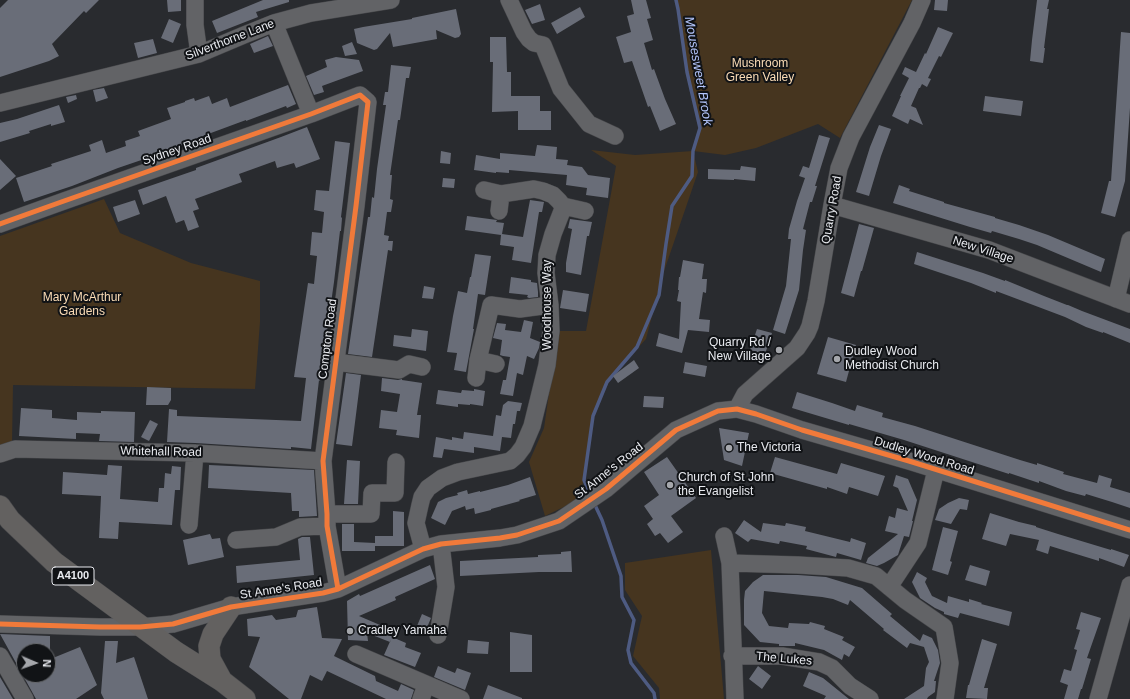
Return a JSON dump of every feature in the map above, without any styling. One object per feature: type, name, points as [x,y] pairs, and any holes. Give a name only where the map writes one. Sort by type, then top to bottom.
[{"type":"main road","name":"A4100","points":[[4,518],[54,562],[140,627],[222,681],[245,699]]},
{"type":"main road","points":[[222,681],[210,658],[209,646],[213,634],[231,607]]},
{"type":"street","points":[[195,0],[195,25],[199,54]]},
{"type":"street","name":"Silverthorne Lane","points":[[0,103],[199,54],[274,23],[311,13],[391,0]]},
{"type":"street","points":[[509,0],[524,32],[534,42],[544,45],[561,89],[565,95],[588,124],[615,136]]},
{"type":"street","name":"Quarry Road","points":[[737,409],[745,394],[797,348],[807,333],[816,301],[839,168],[851,137],[912,23],[922,0]]},
{"type":"street","points":[[274,23],[311,114]]},
{"type":"street","name":"Sydney Road","points":[[0,224],[311,114],[360,95]]},
{"type":"street","name":"Compton Road","points":[[338,589],[327,520],[323,461],[368,102],[360,95]]},
{"type":"street","points":[[484,190],[500,203],[534,188],[543,190],[553,195],[563,206],[586,211]]},
{"type":"street","name":"New Village","points":[[832,204],[989,250],[1123,301]]},
{"type":"street","name":"Woodhouse Way","points":[[423,549],[416,523],[422,497],[428,488],[442,478],[458,472],[510,461],[517,455],[527,439],[532,426],[547,365],[551,331],[550,305],[546,273],[547,255],[563,206]]},
{"type":"street","points":[[1123,301],[1130,240]]},
{"type":"street","points":[[476,378],[478,360],[492,299],[520,309],[550,305]]},
{"type":"street","points":[[478,360],[496,364]]},
{"type":"street","points":[[336,362],[400,370],[409,364],[422,367]]},
{"type":"street","name":"Dudley Wood Road","points":[[712,413],[737,409],[1130,530]]},
{"type":"street","name":"St Anne's Road","points":[[0,624],[140,627],[180,622],[231,607],[323,593],[338,589],[423,549],[441,544],[500,538],[535,530],[559,521],[606,489],[676,430],[712,413]]},
{"type":"street","name":"Whitehall Road","points":[[0,454],[15,449],[195,452],[323,461]]},
{"type":"street","points":[[189,525],[195,452]]},
{"type":"street","points":[[236,540],[276,537],[300,527],[327,520],[370,520],[372,493],[395,493],[396,462]]},
{"type":"street","points":[[889,587],[918,543],[936,470]]},
{"type":"street","points":[[724,536],[730,563],[732,656],[735,699]]},
{"type":"street","points":[[438,635],[446,587],[441,544]]},
{"type":"street","points":[[730,563],[848,568],[876,576],[905,600],[944,627],[950,663],[946,699]]},
{"type":"street","points":[[1098,699],[1130,585]]},
{"type":"street","points":[[356,654],[424,692],[461,699]]},
{"type":"street","points":[[0,656],[25,699]]},
{"type":"street","name":"The Lukes","points":[[732,656],[782,656],[819,662],[832,668],[850,686],[870,699]]},
{"type":"green space","name":"Mushroom Green Valley","points":[[676,0],[912,0],[840,138],[818,124],[756,148],[725,155],[693,151],[700,128],[687,72]]},
{"type":"green space","points":[[591,150],[635,155],[693,151],[698,172],[662,277],[646,339],[607,382],[593,416],[584,480],[576,501],[545,516],[529,462],[544,428],[558,331],[586,331],[616,166]]},
{"type":"green space","name":"Mary McArthur Gardens","points":[[104,199],[120,233],[191,263],[260,281],[260,322],[255,389],[13,385],[12,444],[0,447],[0,236]]},
{"type":"green space","points":[[711,550],[724,699],[660,699],[659,688],[633,656],[642,616],[625,590],[625,563]]},
{"type":"building","points":[[8,0],[99,0],[86,13],[84,11],[52,44],[59,56],[49,61],[0,77],[0,8]]},
{"type":"building","points":[[167,0],[181,0],[181,11],[168,12]]},
{"type":"building","points":[[263,0],[289,0],[289,2],[256,12],[258,17],[217,33],[212,21]]},
{"type":"building","points":[[631,0],[646,0],[651,18],[647,19],[653,40],[644,43],[652,70],[654,69],[676,124],[660,131],[650,106],[648,107],[632,61],[624,63],[616,37],[631,32],[627,16],[634,14]]},
{"type":"building","points":[[935,0],[948,0],[947,11],[934,10]]},
{"type":"building","points":[[1037,0],[1049,0],[1043,63],[1030,61]]},
{"type":"building","points":[[540,4],[545,20],[532,24],[525,10]]},
{"type":"building","points":[[580,7],[585,17],[557,34],[551,23]]},
{"type":"building","points":[[456,9],[461,34],[459,37],[455,38],[436,30],[437,39],[393,47],[390,33],[377,49],[374,50],[357,43],[354,29],[412,19]]},
{"type":"building","points":[[169,19],[181,24],[173,43],[161,38]]},
{"type":"building","points":[[938,27],[953,33],[928,78],[931,79],[927,87],[922,84],[911,106],[916,108],[923,125],[910,119],[908,124],[892,116],[909,78],[902,74],[905,67],[916,72]]},
{"type":"building","points":[[1121,32],[1130,33],[1130,108],[1125,181],[1115,217],[1101,213],[1109,181],[1111,181]]},
{"type":"building","points":[[268,36],[273,46],[254,53],[250,44]]},
{"type":"building","points":[[490,37],[506,37],[507,72],[511,72],[511,96],[540,96],[540,111],[551,111],[551,130],[518,130],[518,111],[492,112],[493,62],[490,62]]},
{"type":"building","points":[[153,39],[157,53],[138,58],[134,43]]},
{"type":"building","points":[[352,42],[357,54],[345,56],[342,46]]},
{"type":"building","points":[[336,57],[359,60],[363,71],[322,86],[324,92],[314,95],[306,76],[327,67],[325,60]]},
{"type":"building","points":[[391,65],[411,67],[409,78],[406,78],[390,175],[392,175],[390,199],[393,200],[391,212],[387,212],[384,235],[389,236],[388,241],[393,241],[392,251],[388,250],[372,357],[348,354],[368,217],[370,217],[372,197],[374,198],[386,105],[383,105],[385,92],[388,92]]},
{"type":"building","points":[[288,85],[296,104],[287,108],[286,106],[246,120],[192,140],[193,142],[161,152],[162,153],[72,186],[24,202],[16,178],[52,166],[51,164],[91,151],[89,145],[102,140],[106,153],[126,146],[125,141],[140,136],[138,131],[171,119],[167,108],[194,98],[195,101],[209,96],[212,104],[227,98],[230,107]]},
{"type":"building","points":[[104,88],[108,98],[96,102],[93,90]]},
{"type":"building","points":[[76,95],[77,99],[68,103],[66,97]]},
{"type":"building","points":[[985,96],[1023,101],[1021,116],[983,111]]},
{"type":"building","points":[[59,105],[65,122],[51,126],[51,124],[29,131],[30,133],[0,142],[0,123]]},
{"type":"building","points":[[879,125],[891,129],[869,196],[856,192],[870,147]]},
{"type":"building","points":[[307,127],[320,159],[296,168],[294,163],[277,168],[275,161],[239,174],[242,182],[195,199],[199,209],[193,211],[199,227],[188,231],[184,220],[176,223],[166,196],[143,205],[138,190],[196,170],[196,168]]},
{"type":"building","points":[[819,135],[830,138],[803,229],[806,230],[799,290],[785,334],[773,330],[786,286],[791,239],[788,239],[789,229],[805,178],[799,176],[803,166],[809,168]]},
{"type":"building","points":[[335,141],[350,143],[341,217],[341,231],[320,381],[319,380],[311,449],[167,442],[169,409],[177,410],[177,416],[301,421],[306,378],[294,377],[308,283],[314,284],[317,256],[310,255],[312,232],[322,233],[324,212],[314,210],[316,190],[329,191]]},
{"type":"building","points":[[537,145],[557,147],[556,159],[568,160],[567,165],[582,167],[588,175],[610,178],[608,198],[586,195],[587,188],[566,185],[567,175],[509,170],[509,173],[496,173],[474,170],[476,155],[500,159],[500,153],[535,156]]},
{"type":"building","points":[[441,151],[451,153],[450,164],[440,163]]},
{"type":"building","points":[[0,159],[16,176],[0,190]]},
{"type":"building","points":[[741,166],[756,168],[755,181],[708,179],[708,169],[740,170]]},
{"type":"building","points":[[443,178],[455,179],[454,188],[442,187]]},
{"type":"building","points":[[899,185],[910,189],[909,191],[944,203],[995,217],[1048,235],[1105,259],[1101,272],[1019,239],[992,231],[991,233],[970,227],[893,203]]},
{"type":"building","points":[[135,200],[140,214],[118,222],[113,207]]},
{"type":"building","points":[[530,200],[544,202],[542,212],[539,212],[531,263],[512,260],[514,247],[500,245],[501,235],[465,230],[467,216],[497,220],[496,222],[504,223],[502,234],[523,237]]},
{"type":"building","points":[[570,219],[592,222],[589,236],[587,236],[581,275],[566,272],[566,263],[572,229],[568,228]]},
{"type":"building","points":[[859,224],[874,228],[854,297],[841,293]]},
{"type":"building","points":[[917,252],[1005,280],[1130,329],[1130,343],[996,291],[996,293],[914,264]]},
{"type":"building","points":[[475,254],[491,256],[485,295],[478,294],[474,329],[466,372],[454,370],[457,353],[447,352],[458,291],[467,293]]},
{"type":"building","points":[[683,260],[704,264],[702,279],[707,279],[706,293],[703,292],[699,319],[710,320],[709,332],[688,330],[682,353],[656,346],[659,333],[679,339],[681,302],[677,301],[679,277]]},
{"type":"building","points":[[511,277],[531,280],[531,282],[537,283],[538,297],[529,298],[527,297],[528,295],[509,293]]},
{"type":"building","points":[[424,286],[435,288],[433,299],[422,298]]},
{"type":"building","points":[[563,290],[589,294],[586,312],[560,308]]},
{"type":"building","points":[[524,320],[533,322],[530,338],[540,342],[539,348],[534,359],[527,356],[523,375],[517,373],[513,396],[500,394],[503,380],[506,380],[510,357],[500,355],[502,340],[493,338],[497,323],[506,324],[505,330],[521,332]]},
{"type":"building","points":[[412,329],[428,331],[426,351],[393,346],[394,335],[411,337]]},
{"type":"building","points":[[757,329],[772,333],[765,354],[750,350]]},
{"type":"building","name":"Dudley Wood Methodist Church","points":[[828,337],[856,345],[846,382],[817,374]]},
{"type":"building","points":[[634,360],[639,368],[618,383],[613,376]]},
{"type":"building","points":[[685,362],[707,366],[705,377],[683,373]]},
{"type":"building","points":[[346,373],[361,375],[352,446],[336,444]]},
{"type":"building","points":[[382,378],[402,379],[422,383],[417,415],[421,415],[419,438],[396,435],[397,430],[379,428],[381,410],[397,412],[400,394],[381,391]]},
{"type":"building","points":[[147,387],[171,388],[171,400],[168,405],[146,405]]},
{"type":"building","points":[[474,389],[485,391],[483,406],[458,404],[458,407],[436,404],[438,390],[461,393],[462,390],[474,391]]},
{"type":"building","points":[[797,392],[855,411],[857,405],[883,413],[882,417],[1037,465],[1037,463],[1064,472],[1063,474],[1097,483],[1099,475],[1112,479],[1110,487],[1130,493],[1130,508],[1086,494],[1085,496],[1066,491],[1039,481],[1039,483],[1009,474],[904,440],[792,408]]},
{"type":"building","points":[[644,396],[664,397],[663,408],[643,407]]},
{"type":"building","points":[[508,401],[522,403],[520,411],[517,411],[511,438],[502,437],[500,451],[474,447],[474,453],[444,449],[442,458],[433,457],[436,437],[452,440],[452,437],[463,439],[464,432],[493,436],[496,415],[501,416],[503,405]]},
{"type":"building","points":[[21,408],[52,410],[52,418],[77,420],[77,412],[135,412],[134,442],[99,441],[100,434],[76,433],[76,439],[19,436]]},
{"type":"building","points":[[150,420],[158,424],[149,441],[141,437]]},
{"type":"building","points":[[719,428],[749,433],[742,466],[724,460]]},
{"type":"building","points":[[667,457],[696,498],[671,516],[683,532],[668,543],[660,533],[655,536],[647,524],[653,519],[644,506],[659,495],[644,472]]},
{"type":"building","points":[[775,457],[837,474],[841,463],[885,476],[878,496],[849,487],[847,494],[827,487],[827,489],[770,473]]},
{"type":"building","points":[[347,460],[360,461],[358,504],[344,504]]},
{"type":"building","points":[[108,465],[122,466],[120,499],[158,502],[159,488],[164,488],[165,473],[171,474],[172,466],[181,467],[180,490],[175,490],[172,525],[119,522],[118,539],[99,538],[101,496],[62,494],[63,472],[107,475]]},
{"type":"building","points":[[209,465],[314,470],[317,516],[299,517],[299,511],[292,511],[291,493],[208,488]]},
{"type":"building","points":[[896,475],[908,479],[917,500],[909,537],[904,536],[898,555],[877,566],[866,563],[868,558],[898,534],[885,531],[889,516],[895,518],[897,508],[908,511],[898,488],[893,486]]},
{"type":"building","points":[[530,477],[536,495],[475,514],[474,508],[466,510],[465,506],[452,511],[445,525],[431,518],[438,502],[458,495],[457,493],[467,490],[468,494],[480,492],[508,485]]},
{"type":"building","points":[[959,498],[969,500],[967,510],[960,509],[951,524],[935,520],[939,509]]},
{"type":"building","points":[[393,511],[404,512],[404,546],[375,546],[375,536],[393,536]]},
{"type":"building","points":[[990,513],[1129,555],[1124,567],[1099,558],[1099,561],[1050,546],[1048,554],[1036,550],[1039,540],[1010,534],[1006,546],[982,539]]},
{"type":"building","points":[[744,520],[761,532],[763,523],[785,526],[786,523],[806,527],[805,531],[850,542],[851,538],[866,543],[861,560],[837,553],[836,557],[806,549],[807,546],[780,541],[779,544],[751,539],[748,542],[735,533]]},
{"type":"building","points":[[342,524],[354,524],[354,542],[375,543],[375,551],[342,551]]},
{"type":"building","points":[[943,527],[958,531],[948,575],[932,570]]},
{"type":"building","points":[[210,534],[212,539],[220,538],[224,557],[188,565],[183,540]]},
{"type":"building","points":[[302,537],[310,537],[314,575],[237,583],[236,566],[300,560],[298,539]]},
{"type":"building","points":[[571,551],[572,572],[460,576],[460,561],[538,557],[538,555],[561,554],[561,552]]},
{"type":"building","points":[[430,565],[435,579],[395,597],[396,600],[359,616],[394,631],[390,642],[367,633],[368,641],[348,640],[347,601],[359,594],[360,596]]},
{"type":"building","points":[[970,565],[990,571],[986,586],[965,580]]},
{"type":"building","points":[[917,572],[927,578],[925,582],[932,596],[947,603],[948,596],[969,602],[969,599],[982,603],[981,604],[1012,612],[1009,626],[960,613],[958,618],[944,614],[944,612],[920,598],[912,582]]},
{"type":"building","points":[[763,575],[826,577],[862,588],[892,614],[890,616],[920,641],[923,634],[932,638],[938,650],[940,663],[934,681],[936,681],[935,692],[927,699],[904,699],[924,686],[926,668],[929,662],[924,647],[910,643],[907,648],[883,630],[884,629],[850,600],[848,605],[833,599],[822,597],[764,591],[762,613],[769,626],[788,628],[789,623],[809,624],[810,622],[825,626],[824,629],[844,637],[842,640],[855,647],[849,657],[844,654],[842,660],[824,650],[795,643],[795,646],[779,646],[779,644],[760,642],[744,625],[744,600],[745,591],[753,582]]},
{"type":"building","points":[[317,607],[322,638],[342,639],[334,656],[375,676],[376,681],[398,691],[401,684],[414,690],[411,699],[386,699],[327,671],[322,681],[310,675],[301,699],[289,699],[249,667],[260,637],[248,636],[247,619],[272,615],[276,620],[296,617],[298,610]]},
{"type":"building","points":[[1081,612],[1101,618],[1087,658],[1091,659],[1078,699],[1064,699],[1068,685],[1060,682],[1064,669],[1071,671],[1077,650],[1074,649],[1080,630],[1076,629]]},
{"type":"building","points":[[422,614],[431,618],[426,630],[417,626]]},
{"type":"building","points":[[510,632],[532,635],[532,672],[510,672]]},
{"type":"building","points":[[0,634],[50,636],[50,643],[16,643],[16,663]]},
{"type":"building","points":[[392,637],[406,643],[405,647],[421,653],[415,667],[384,655]]},
{"type":"building","points":[[982,639],[997,644],[984,688],[988,688],[987,699],[966,698],[968,685]]},
{"type":"building","points":[[468,640],[489,642],[488,654],[467,653]]},
{"type":"building","points":[[105,641],[118,641],[116,663],[134,657],[148,699],[104,699],[101,693]]},
{"type":"building","points":[[80,647],[97,685],[76,699],[36,699],[27,683],[56,683],[56,657]]},
{"type":"building","points":[[438,666],[455,673],[457,668],[471,673],[465,690],[434,677]]},
{"type":"building","points":[[758,666],[771,676],[762,689],[749,679]]},
{"type":"building","points":[[809,672],[823,678],[849,699],[824,699],[826,696],[803,686]]},
{"type":"building","points":[[0,677],[13,699],[0,699]]},
{"type":"building","points":[[488,685],[522,698],[522,699],[483,699]]},
{"type":"waterway","name":"Mousesweet Brook","points":[[590,494],[584,480],[593,416],[607,382],[637,347],[659,295],[672,206],[692,176],[693,151],[700,128],[687,72],[676,0]]},
{"type":"waterway","name":"Mousesweet Brook","points":[[594,503],[602,520],[621,576],[622,597],[634,620],[628,650],[631,663],[654,693],[655,699]]},
{"type":"cycle path","points":[[0,224],[311,114],[360,95],[368,102],[323,461],[327,526],[338,589]]},
{"type":"cycle path","points":[[0,624],[100,627],[140,627],[173,624],[231,607],[323,593],[338,589],[423,549],[441,544],[517,535],[559,521],[606,489],[676,430],[718,411],[737,409],[1130,530]]},
{"type":"place","name":"Quarry Rd / New Village","points":[[779,350]]},
{"type":"place","name":"Dudley Wood Methodist Church","points":[[837,359]]},
{"type":"place","name":"The Victoria","points":[[729,448]]},
{"type":"place","name":"Church of St John the Evangelist","points":[[670,485]]},
{"type":"place","name":"Cradley Yamaha","points":[[350,631]]}]
